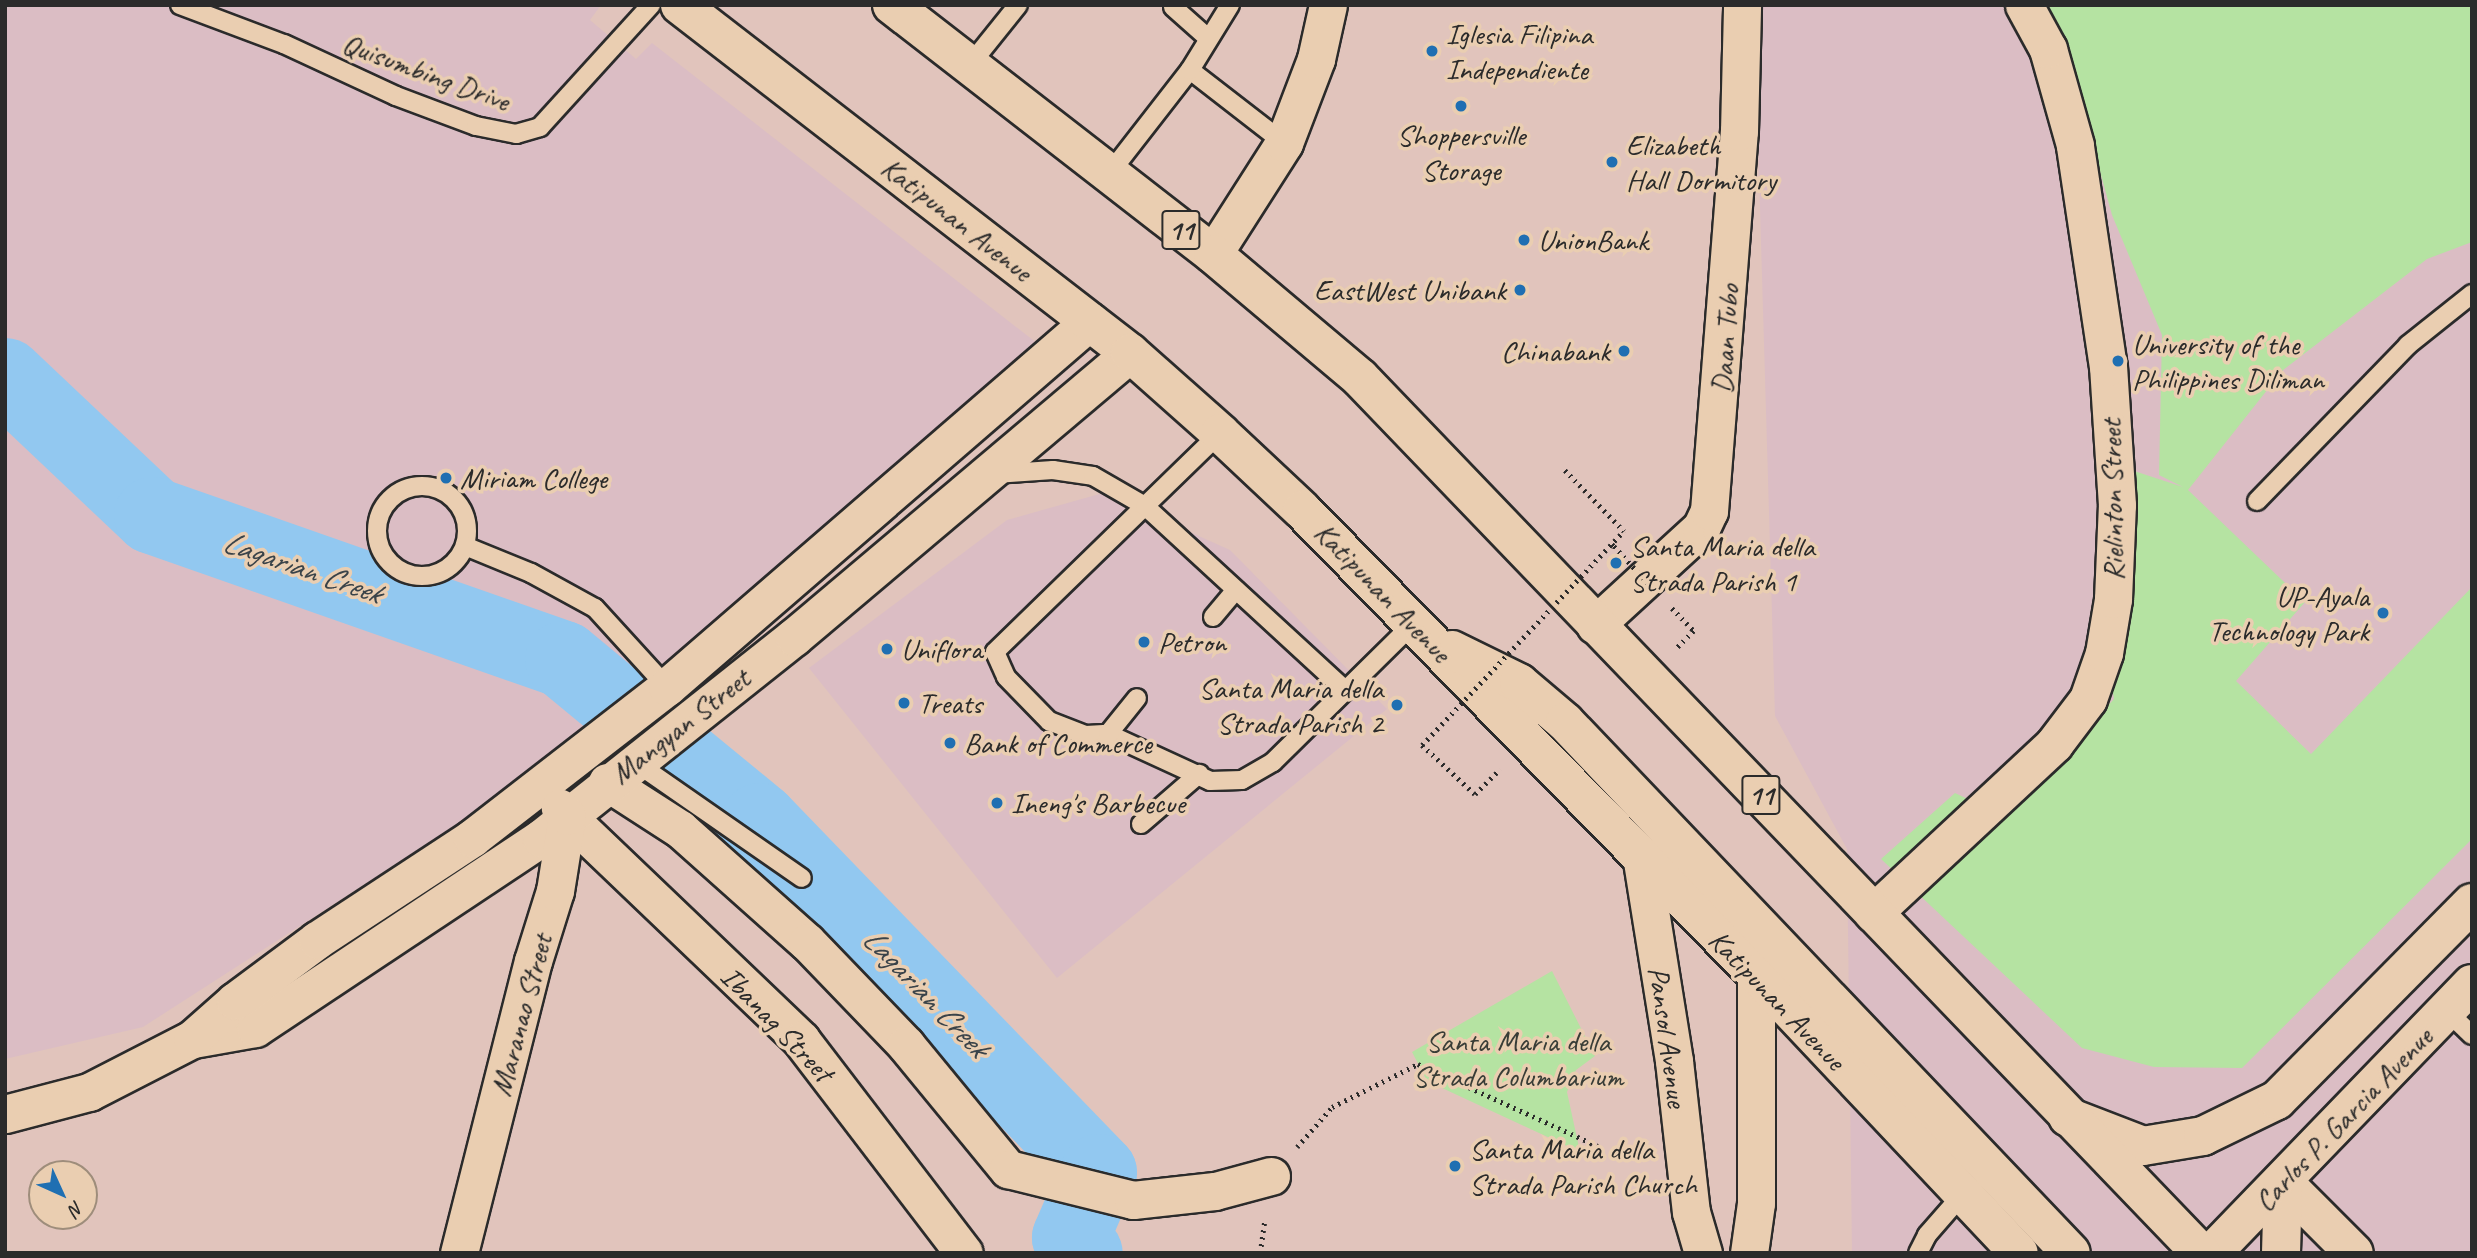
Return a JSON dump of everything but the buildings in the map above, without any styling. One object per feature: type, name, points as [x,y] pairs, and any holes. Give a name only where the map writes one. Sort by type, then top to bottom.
[{"type":"main road","name":"Katipunan Avenue","points":[[680,5],[1090,321],[1220,433],[1419,630],[1642,861],[1756,974],[1961,1196],[2019,1253]]},
{"type":"main road","name":"11","points":[[892,5],[1213,254],[1360,378],[2068,1117],[2186,1245]]},
{"type":"main road","points":[[1419,630],[1519,683],[1565,722],[2071,1253]]},
{"type":"main road","name":"Carlos P. Garcia Avenue","points":[[2068,1117],[2143,1146],[2203,1136],[2277,1100],[2472,903]]},
{"type":"main road","name":"Carlos P. Garcia Avenue","points":[[2212,1253],[2464,1010]]},
{"type":"main road","points":[[2281,1253],[2283,1182]]},
{"type":"main road","points":[[2283,1182],[2354,1253]]},
{"type":"street","points":[[1213,254],[1284,143],[1316,60],[1328,5]]},
{"type":"street","name":"Daan Tubo","points":[[1595,625],[1647,582],[1701,528],[1712,494],[1739,131],[1742,5]]},
{"type":"street","name":"Rielinton Street","points":[[1873,913],[2054,744],[2088,699],[2104,653],[2113,599],[2117,505],[2108,367],[2075,145],[2048,49],[2024,5]]},
{"type":"street","name":"Mangyan Street","points":[[5,1114],[89,1092],[192,1040],[286,963],[472,838],[667,687],[1090,321]]},
{"type":"street","name":"Mangyan Street","points":[[192,1040],[255,1027],[541,838],[1130,353]]},
{"type":"street","points":[[621,772],[680,829],[807,942],[906,1045],[1008,1169],[1133,1200],[1215,1191],[1271,1176]]},
{"type":"street","points":[[540,785],[567,816]]},
{"type":"street","name":"Maranao Street","points":[[459,1253],[533,961],[555,891],[567,816]]},
{"type":"street","name":"Ibanag Street","points":[[567,816],[800,1040],[964,1253]]},
{"type":"street","name":"Pansol Avenue","points":[[1642,861],[1674,1061],[1690,1212],[1703,1253]]},
{"type":"street","points":[[1749,1253],[1756,1203],[1756,974]]},
{"type":"lane","name":"Quisumbing Drive","points":[[180,5],[284,44],[396,96],[476,126],[516,134],[540,127],[651,5]]},
{"type":"lane","points":[[969,66],[1018,5]]},
{"type":"lane","points":[[1109,174],[1190,70],[1230,5]]},
{"type":"lane","points":[[1174,7],[1208,38]]},
{"type":"lane","points":[[1190,70],[1284,143]]},
{"type":"lane","points":[[2257,501],[2408,345],[2472,294]]},
{"type":"lane","points":[[1220,433],[995,652],[1006,677],[1049,721],[1086,735],[1108,734],[1226,784],[1242,780],[1273,762],[1345,690],[1419,630]]},
{"type":"lane","points":[[985,475],[1053,470],[1093,476],[1145,506],[1345,690]]},
{"type":"lane","points":[[437,488],[462,511],[465,546],[441,571],[424,576],[407,574],[381,551],[376,534],[379,516],[402,490],[437,488]]},
{"type":"lane","points":[[465,546],[531,573],[596,608],[667,687]]},
{"type":"lane","points":[[1213,617],[1236,590]]},
{"type":"lane","points":[[1108,734],[1138,698]]},
{"type":"lane","points":[[621,772],[802,878]]},
{"type":"lane","points":[[1141,824],[1199,774]]},
{"type":"lane","points":[[1918,1253],[1927,1235],[1961,1196]]},
{"type":"path","points":[[1475,794],[1422,745],[1624,531],[1565,470]]},
{"type":"path","points":[[1612,544],[1647,582]]},
{"type":"path","points":[[1260,1253],[1271,1176],[1332,1107],[1418,1064],[1600,1147]]},
{"type":"shaded area","name":"Miriam College","points":[[5,5],[601,5],[590,20],[636,59],[652,43],[1038,344],[736,612],[531,777],[143,1027],[5,1059]]},
{"type":"shaded area","name":"University of the Philippines Diliman","points":[[1754,5],[2472,5],[2472,1253],[1852,1253],[1847,849],[1775,716]]},
{"type":"shaded area","points":[[1103,493],[1230,550],[1387,709],[1057,978],[809,668],[1007,520]]},
{"type":"green space","points":[[2044,5],[2472,5],[2472,242],[2427,259],[2283,370],[2188,490],[2305,602],[2236,681],[2311,754],[2472,587],[2472,839],[2242,1068],[2154,1067],[2082,1048],[1881,859],[1955,793],[2002,815],[2114,699],[2100,608],[2128,469],[2183,487],[2159,475],[2162,335],[2112,215],[2066,48]]},
{"type":"green space","name":"Santa Maria della Strada Columbarium","points":[[1552,971],[1595,1056],[1576,1070],[1567,1092],[1580,1152],[1427,1081],[1412,1052]]},
{"type":"waterway","name":"Lagarian Creek","points":[[5,376],[152,515],[563,659],[627,712]]},
{"type":"waterway","name":"Lagarian Creek","points":[[680,756],[759,821],[1098,1172],[1070,1237],[1084,1253]]},
{"type":"place","name":"Iglesia Filipina Independiente","points":[[1432,51]]},
{"type":"place","name":"Shoppersville Storage","points":[[1461,106]]},
{"type":"place","name":"Elizabeth Hall Dormitory","points":[[1612,162]]},
{"type":"place","name":"UnionBank","points":[[1524,240]]},
{"type":"place","name":"EastWest Unibank","points":[[1520,290]]},
{"type":"place","name":"Chinabank","points":[[1624,351]]},
{"type":"place","name":"University of the Philippines Diliman","points":[[2118,361]]},
{"type":"place","name":"Miriam College","points":[[446,478]]},
{"type":"place","name":"Santa Maria della Strada Parish 1","points":[[1616,563]]},
{"type":"place","name":"UP-Ayala Technology Park","points":[[2383,613]]},
{"type":"place","name":"Petron","points":[[1144,642]]},
{"type":"place","name":"Uniflora","points":[[887,649]]},
{"type":"place","name":"Treats","points":[[904,703]]},
{"type":"place","name":"Santa Maria della Strada Parish 2","points":[[1397,705]]},
{"type":"place","name":"Bank of Commerce","points":[[950,743]]},
{"type":"place","name":"Ineng's Barbecue","points":[[997,803]]},
{"type":"place","name":"Santa Maria della Strada Parish Church","points":[[1455,1166]]}]
